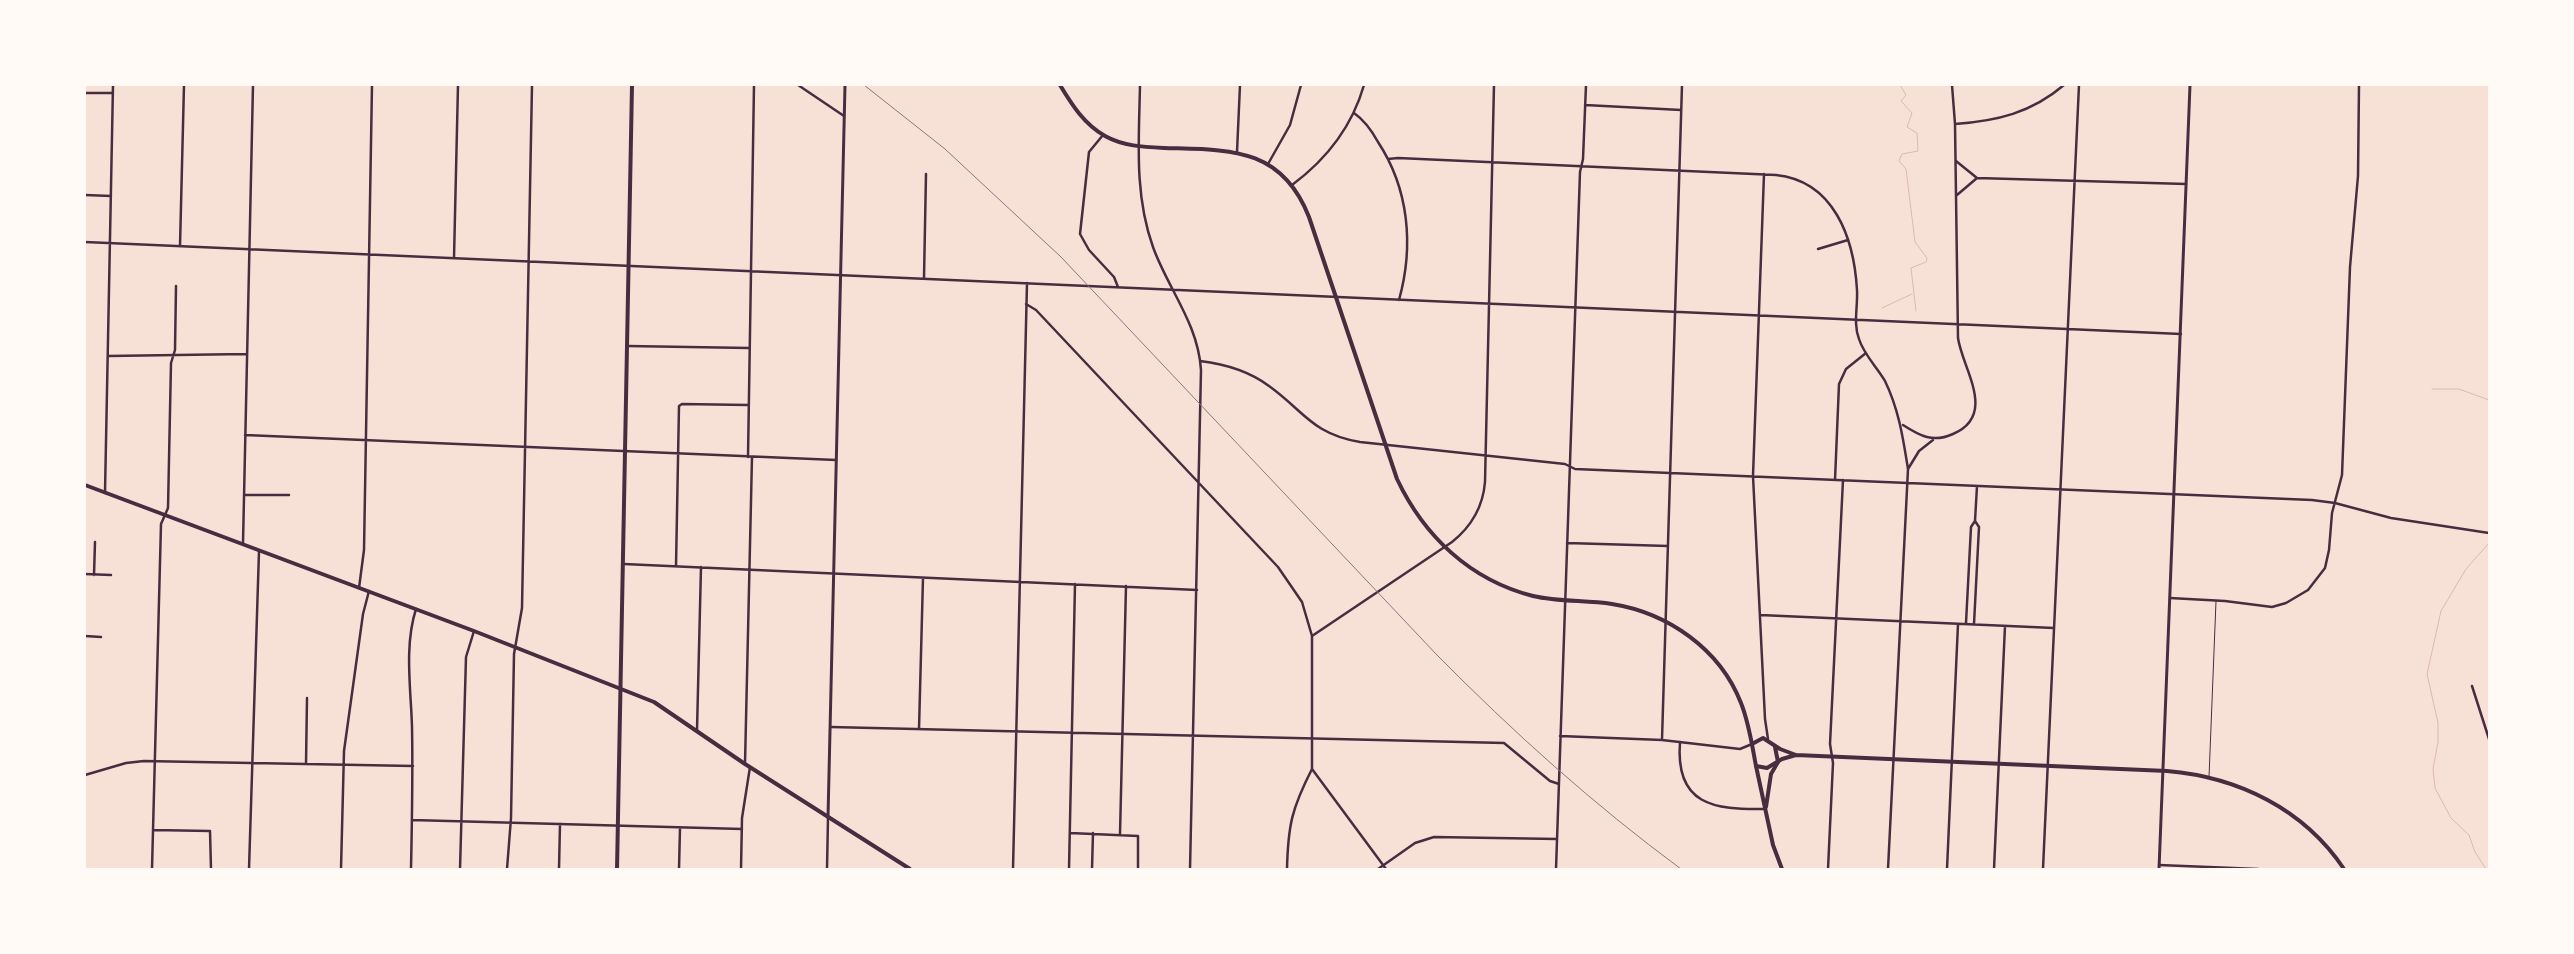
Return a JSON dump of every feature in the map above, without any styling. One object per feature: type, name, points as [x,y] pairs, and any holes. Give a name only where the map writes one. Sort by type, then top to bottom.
[{"type":"main road","points":[[617,869],[622,689],[632,85]]},
{"type":"main road","points":[[1060,85],[1082,117],[1104,135],[1124,144],[1238,152],[1268,164],[1292,185],[1305,207],[1397,479],[1409,504],[1444,547],[1473,570],[1498,584],[1532,596],[1624,607],[1665,622],[1697,642],[1722,668],[1742,705],[1775,853],[1782,869]]},
{"type":"main road","points":[[85,485],[474,631],[660,705],[745,764],[910,869]]},
{"type":"main road","points":[[1752,744],[1761,738],[1768,739],[1778,752],[1778,762],[1771,774],[1765,809]]},
{"type":"main road","points":[[1774,746],[1796,755],[2163,771],[2209,777],[2244,788],[2280,806],[2315,835],[2344,869]]},
{"type":"main road","points":[[1756,766],[1768,768],[1796,755]]},
{"type":"street","points":[[105,493],[113,85]]},
{"type":"street","points":[[180,246],[184,85]]},
{"type":"street","points":[[243,544],[252,85]]},
{"type":"street","points":[[358,588],[363,557],[372,85]]},
{"type":"street","points":[[454,258],[458,85]]},
{"type":"street","points":[[507,869],[511,822],[515,647],[522,608],[532,85]]},
{"type":"street","points":[[748,457],[754,85]]},
{"type":"street","points":[[798,85],[845,116]]},
{"type":"street","points":[[827,869],[845,85]]},
{"type":"street","points":[[1140,85],[1140,187],[1146,222],[1158,259],[1190,321],[1200,361],[1190,869]]},
{"type":"street","points":[[1238,152],[1240,85]]},
{"type":"street","points":[[1268,164],[1290,125],[1301,85]]},
{"type":"street","points":[[1292,185],[1327,154],[1354,113],[1364,85]]},
{"type":"street","points":[[1312,636],[1444,547],[1468,527],[1479,508],[1485,488],[1494,85]]},
{"type":"street","points":[[1556,869],[1576,307],[1586,85]]},
{"type":"street","points":[[1662,740],[1682,85]]},
{"type":"street","points":[[1908,469],[1919,452],[1933,440],[1951,435],[1962,428],[1971,418],[1975,406],[1975,390],[1961,353],[1958,324],[1956,161],[1952,85]]},
{"type":"street","points":[[1955,124],[1988,121],[2011,116],[2043,101],[2064,85]]},
{"type":"street","points":[[2043,869],[2078,85]]},
{"type":"street","points":[[2190,85],[2159,867],[2258,869]]},
{"type":"street","points":[[2170,598],[2216,600],[2272,607],[2286,603],[2308,590],[2319,578],[2327,563],[2335,503],[2340,490],[2343,464],[2350,274],[2358,176],[2359,85]]},
{"type":"street","points":[[85,92],[113,93]]},
{"type":"street","points":[[1585,106],[1682,110]]},
{"type":"street","points":[[1354,113],[1369,128],[1388,159],[1400,189],[1407,225],[1407,260],[1400,300]]},
{"type":"street","points":[[1104,135],[1089,152],[1080,234],[1086,246],[1114,277],[1118,288]]},
{"type":"street","points":[[1388,159],[1764,174],[1793,177],[1814,188],[1828,200],[1836,212],[1848,240],[1856,283],[1858,337],[1885,381],[1902,424],[1908,469],[1888,869]]},
{"type":"street","points":[[1956,161],[1977,178],[2187,184]]},
{"type":"street","points":[[924,278],[926,174]]},
{"type":"street","points":[[1764,174],[1754,476],[1764,719],[1768,739]]},
{"type":"street","points":[[1956,196],[1977,178]]},
{"type":"street","points":[[85,195],[111,196]]},
{"type":"street","points":[[1818,249],[1848,240]]},
{"type":"street","points":[[85,242],[2181,334]]},
{"type":"street","points":[[1013,869],[1027,283]]},
{"type":"street","points":[[152,869],[161,524],[168,508],[176,286]]},
{"type":"street","points":[[1026,304],[1036,310],[1287,578],[1302,602],[1312,636],[1314,660],[1311,739],[1312,770],[1292,811],[1288,837],[1287,869]]},
{"type":"street","points":[[628,346],[749,348]]},
{"type":"street","points":[[1835,480],[1839,384],[1846,369],[1867,353]]},
{"type":"street","points":[[108,356],[247,354]]},
{"type":"street","points":[[1200,361],[1236,369],[1260,380],[1279,393],[1304,418],[1326,431],[1354,441],[1486,455],[1575,469],[2175,494],[2335,503],[2412,522],[2489,533]]},
{"type":"street","points":[[676,566],[680,405],[748,405]]},
{"type":"street","points":[[1902,424],[1933,440]]},
{"type":"street","points":[[245,436],[837,460]]},
{"type":"street","points":[[745,764],[752,457]]},
{"type":"street","points":[[1828,869],[1832,757],[1830,744],[1843,480]]},
{"type":"street","points":[[1966,624],[1971,527],[1975,521],[1977,486]]},
{"type":"street","points":[[244,495],[290,495]]},
{"type":"street","points":[[1974,624],[1979,527],[1975,521]]},
{"type":"street","points":[[94,574],[95,542]]},
{"type":"street","points":[[1567,543],[1668,546]]},
{"type":"street","points":[[249,869],[259,550]]},
{"type":"street","points":[[624,564],[1196,590]]},
{"type":"street","points":[[696,730],[701,567]]},
{"type":"street","points":[[85,574],[111,575]]},
{"type":"street","points":[[919,729],[923,577]]},
{"type":"street","points":[[1069,869],[1075,584]]},
{"type":"street","points":[[1120,834],[1126,586]]},
{"type":"street","points":[[341,869],[344,765],[362,614],[369,592]]},
{"type":"street","points":[[411,869],[413,766],[411,652],[412,626],[416,609]]},
{"type":"street","points":[[1760,615],[2054,628]]},
{"type":"street","points":[[1947,869],[1958,624]]},
{"type":"street","points":[[1994,869],[2005,626]]},
{"type":"street","points":[[460,869],[466,657],[474,631]]},
{"type":"street","points":[[85,636],[101,637]]},
{"type":"street","points":[[2472,686],[2489,739]]},
{"type":"street","points":[[306,764],[308,698]]},
{"type":"street","points":[[831,727],[1504,743],[1550,781],[1559,784]]},
{"type":"street","points":[[1560,736],[1662,740],[1740,749],[1752,744]]},
{"type":"street","points":[[1680,742],[1682,775],[1689,787],[1700,798],[1723,809],[1765,809]]},
{"type":"street","points":[[85,775],[132,762],[413,766]]},
{"type":"street","points":[[740,869],[742,830],[750,767]]},
{"type":"street","points":[[1312,770],[1386,869]]},
{"type":"street","points":[[412,820],[742,830]]},
{"type":"street","points":[[559,869],[560,824]]},
{"type":"street","points":[[679,869],[680,828]]},
{"type":"street","points":[[153,830],[210,831],[211,869]]},
{"type":"street","points":[[1070,833],[1138,836],[1138,869]]},
{"type":"street","points":[[1092,869],[1093,833]]},
{"type":"street","points":[[1378,869],[1415,843],[1434,837],[1557,839]]},
{"type":"lane","points":[[2209,777],[2216,600]]},
{"type":"waterway","points":[[1900,85],[1906,95],[1901,101],[1912,113],[1907,127],[1917,133],[1918,151],[1902,154],[1899,161],[1906,169],[1915,242],[1927,258],[1926,262],[1911,268],[1916,311]]},
{"type":"waterway","points":[[1882,308],[1912,294]]},
{"type":"waterway","points":[[2432,389],[2459,389],[2489,400]]},
{"type":"waterway","points":[[2489,457],[2489,478]]},
{"type":"waterway","points":[[2486,869],[2475,852],[2469,835],[2451,818],[2435,788],[2433,769],[2438,742],[2438,723],[2427,674],[2441,611],[2466,569],[2489,543]]},
{"type":"railway","points":[[864,85],[945,149],[1061,257],[1436,654],[1494,711],[1585,793],[1681,869]]}]
